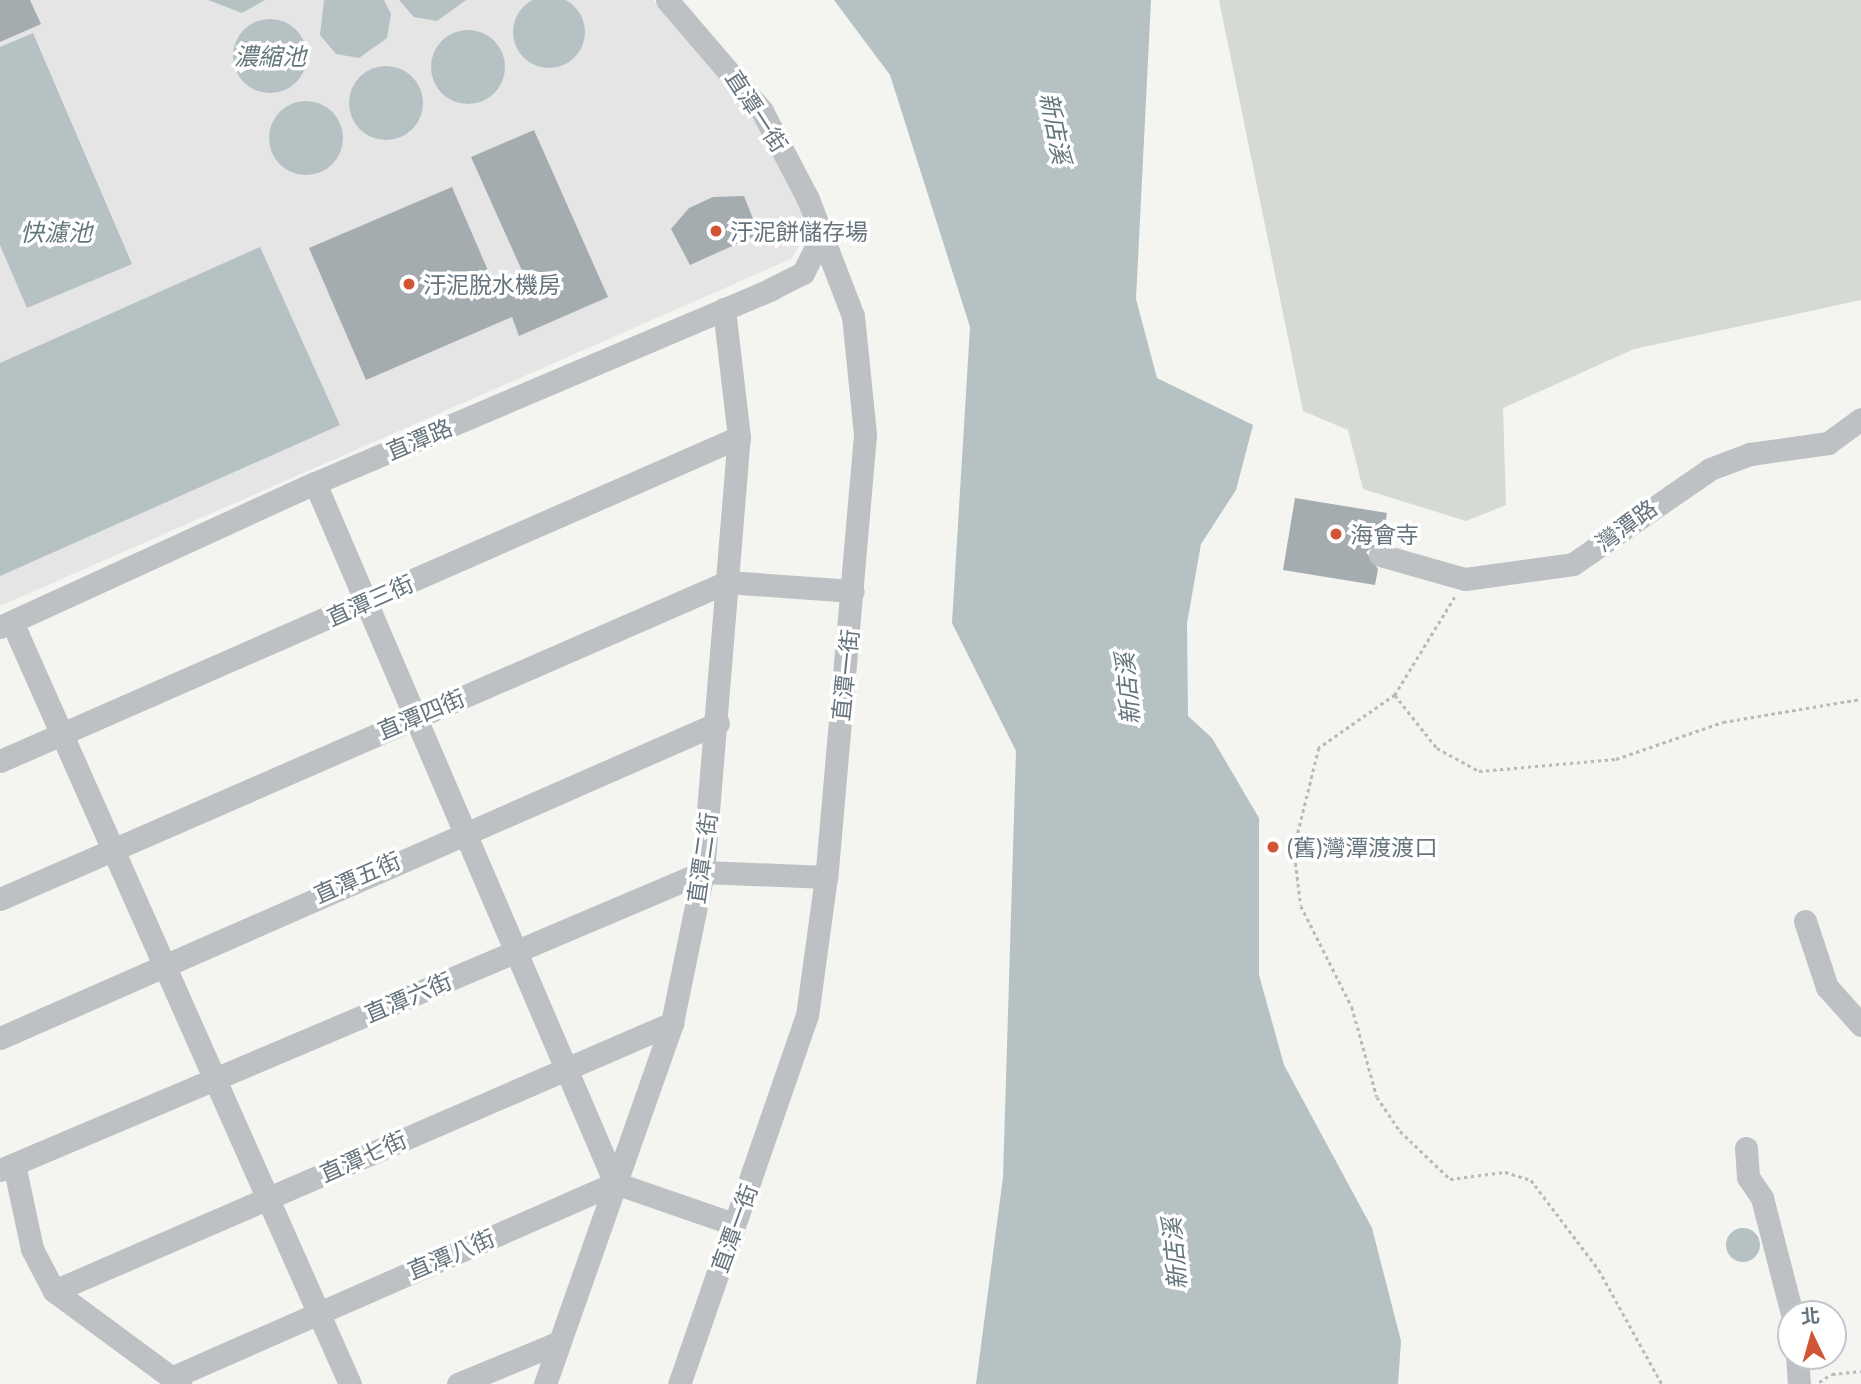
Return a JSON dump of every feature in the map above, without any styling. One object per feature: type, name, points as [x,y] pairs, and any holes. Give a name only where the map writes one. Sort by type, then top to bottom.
[{"type":"street","name":"直潭一街","points":[[667,0],[762,111],[821,237],[853,316],[863,390],[853,590],[826,877],[807,1015],[679,1384]]},
{"type":"street","name":"直潭路","points":[[6,625],[315,483],[803,273],[821,237]]},
{"type":"street","name":"直潭二街","points":[[545,1384],[555,1344],[672,1023],[703,872],[718,723],[738,437],[724,309]]},
{"type":"street","name":"灣潭路","points":[[1380,555],[1465,579],[1573,564],[1710,469],[1750,454],[1828,443],[1861,419]]},
{"type":"street","name":"直潭三街","points":[[0,761],[738,437]]},
{"type":"street","points":[[315,483],[362,604],[464,831],[615,1183],[734,1224]]},
{"type":"street","name":"直潭四街","points":[[0,899],[727,582],[853,590]]},
{"type":"street","points":[[6,625],[63,733],[266,1200],[350,1384]]},
{"type":"street","name":"直潭五街","points":[[0,1038],[163,962],[718,723]]},
{"type":"street","name":"直潭六街","points":[[8,1170],[703,872],[826,877]]},
{"type":"street","points":[[1805,921],[1827,987],[1861,1025]]},
{"type":"street","name":"直潭七街","points":[[54,1291],[266,1200],[565,1066],[672,1023]]},
{"type":"street","points":[[1746,1149],[1748,1177],[1762,1198],[1788,1300]]},
{"type":"street","points":[[8,1170],[32,1250],[54,1291],[176,1381]]},
{"type":"street","name":"直潭八街","points":[[176,1381],[317,1312],[615,1183]]},
{"type":"street","points":[[458,1384],[555,1344]]},
{"type":"path","points":[[1465,579],[1395,695],[1319,748],[1308,769],[1294,849],[1301,906],[1352,1007],[1377,1097],[1400,1131],[1450,1179],[1505,1172],[1531,1181],[1599,1270],[1662,1384]]},
{"type":"path","points":[[1395,695],[1437,748],[1479,771],[1616,759],[1723,722],[1861,699]]},
{"type":"path","points":[[1817,1384],[1832,1374],[1861,1371]]},
{"type":"shaded area","points":[[0,0],[653,0],[751,115],[805,208],[807,233],[791,259],[0,606]]},
{"type":"shaded area","points":[[1219,0],[1861,0],[1861,300],[1634,349],[1503,408],[1506,505],[1466,521],[1363,489],[1348,430],[1303,411]]},
{"type":"water","points":[[542,-4],[556,-4],[575,6],[585,25],[585,39],[575,58],[556,68],[542,68],[523,58],[513,39],[513,25],[523,6]]},
{"type":"water","name":"濃縮池","points":[[208,0],[265,0],[242,13]]},
{"type":"water","name":"濃縮池","points":[[324,0],[384,0],[391,14],[387,38],[359,58],[336,54],[320,35]]},
{"type":"water","points":[[399,0],[466,0],[437,21],[414,17]]},
{"type":"water","name":"新店溪","points":[[834,0],[1151,0],[1136,299],[1157,378],[1253,425],[1236,490],[1201,544],[1187,623],[1188,716],[1212,738],[1259,818],[1259,975],[1284,1065],[1372,1228],[1401,1341],[1398,1384],[976,1384],[1003,1177],[1016,751],[952,623],[970,327],[890,75]]},
{"type":"water","name":"濃縮池","points":[[270,19],[284,22],[296,30],[304,42],[307,56],[304,70],[296,82],[284,90],[270,93],[256,90],[244,82],[236,70],[233,56],[236,42],[244,30],[256,22]]},
{"type":"water","points":[[468,30],[482,33],[494,41],[502,53],[505,67],[502,81],[494,93],[482,101],[468,104],[454,101],[442,93],[434,81],[431,67],[434,53],[442,41],[454,33]]},
{"type":"water","name":"快濾池","points":[[33,33],[132,264],[27,308],[0,245],[0,47]]},
{"type":"water","name":"濃縮池","points":[[386,66],[400,69],[412,77],[420,89],[423,103],[420,117],[412,129],[400,137],[386,140],[372,137],[360,129],[352,117],[349,103],[352,89],[360,77],[372,69]]},
{"type":"water","name":"濃縮池","points":[[306,101],[320,104],[332,112],[340,124],[343,138],[340,152],[332,164],[320,172],[306,175],[292,172],[280,164],[272,152],[269,138],[272,124],[280,112],[292,104]]},
{"type":"water","points":[[260,247],[340,425],[0,576],[0,363]]},
{"type":"water","points":[[1743,1228],[1755,1233],[1760,1245],[1755,1257],[1743,1262],[1731,1257],[1726,1245],[1731,1233]]},
{"type":"building","points":[[0,0],[30,0],[41,24],[0,42]]},
{"type":"building","name":"汙泥脫水機房","points":[[534,130],[608,297],[519,336],[512,317],[366,380],[309,248],[452,187],[499,296],[528,284],[471,157]]},
{"type":"building","name":"汙泥餅儲存場","points":[[744,196],[759,234],[690,265],[671,229],[689,208],[713,197]]},
{"type":"building","name":"海會寺","points":[[1295,498],[1387,513],[1382,541],[1366,552],[1378,569],[1375,585],[1283,570]]},
{"type":"place","name":"汙泥餅儲存場","points":[[716,231]]},
{"type":"place","name":"汙泥脫水機房","points":[[409,284]]},
{"type":"place","name":"海會寺","points":[[1336,534]]},
{"type":"place","name":"(舊)灣潭渡渡口","points":[[1273,847]]}]
